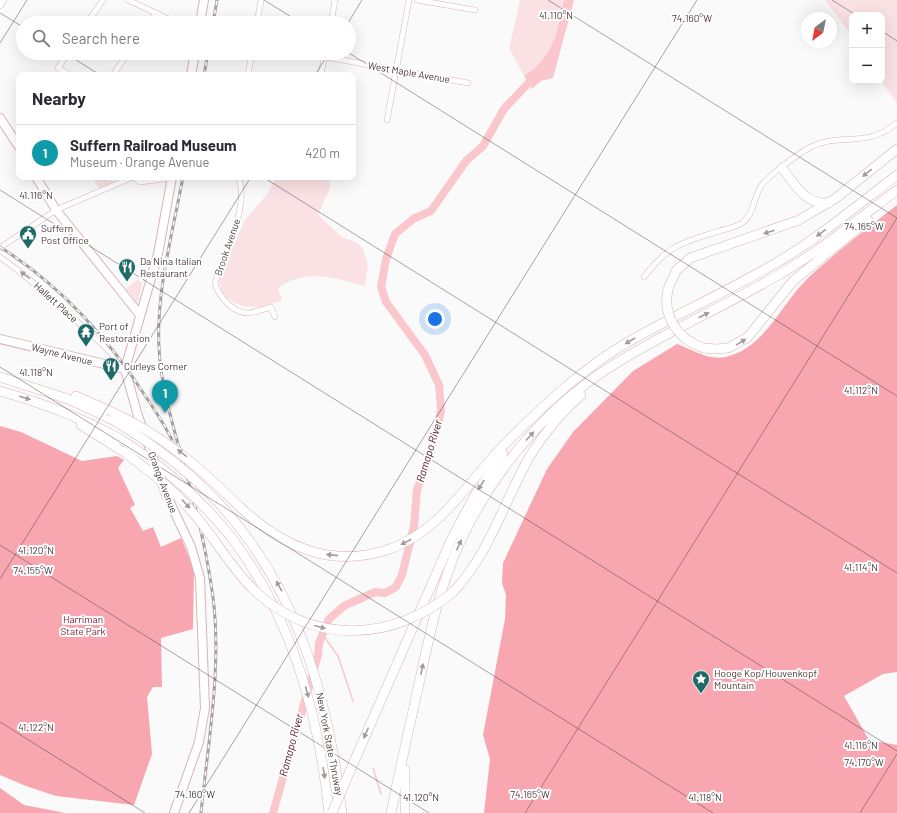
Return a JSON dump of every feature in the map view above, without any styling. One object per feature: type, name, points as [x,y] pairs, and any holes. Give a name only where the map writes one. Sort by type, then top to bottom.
[{"type":"highway","points":[[897,149],[829,203],[799,220],[693,256],[686,261],[676,271],[668,289],[667,308],[675,327],[689,341],[704,348],[728,348],[748,337],[793,281],[897,193]]},
{"type":"highway","points":[[782,168],[804,195],[817,202],[829,203]]},
{"type":"highway","points":[[0,377],[54,388],[108,410],[146,429],[176,449],[200,469],[273,535],[302,548],[338,556],[371,554],[410,540],[436,521],[500,449],[573,380],[602,359],[650,330],[782,260],[822,233],[897,173]]},
{"type":"highway","points":[[391,813],[435,614],[445,579],[460,543],[483,500],[511,459],[544,421],[580,389],[625,358],[795,265],[830,242],[897,190]]},
{"type":"highway","points":[[799,220],[807,210],[804,195]]},
{"type":"highway","points":[[40,402],[88,428],[124,452],[157,477],[185,504],[255,591],[275,606],[299,619],[335,630],[375,630],[392,626],[416,617],[431,609],[454,591],[479,560],[524,467],[544,435],[578,398],[625,358]]},
{"type":"highway","name":"New York State Thruway","points":[[0,377],[63,397],[113,420],[144,439],[198,482],[225,510],[249,539],[269,570],[293,614],[306,648],[324,707],[332,744],[342,813]]},
{"type":"highway","name":"New York State Thruway","points":[[0,391],[40,402],[93,424],[122,440],[152,460],[185,487],[209,510],[231,537],[252,566],[270,597],[295,655],[317,734],[331,813]]},
{"type":"highway","points":[[331,813],[458,524],[484,480],[520,430]]},
{"type":"highway","points":[[405,813],[405,770],[414,707]]},
{"type":"main road","points":[[201,16],[204,0]]},
{"type":"main road","points":[[192,72],[194,60]]},
{"type":"main road","points":[[0,118],[16,142]]},
{"type":"main road","points":[[38,180],[56,210],[140,314]]},
{"type":"main road","points":[[125,369],[158,253],[172,180]]},
{"type":"main road","name":"Wayne Avenue","points":[[0,339],[125,369]]},
{"type":"main road","name":"Orange Avenue","points":[[125,369],[138,416],[166,494],[191,547],[200,578],[205,708],[199,742],[174,813]]},
{"type":"street","points":[[0,4],[3,0]]},
{"type":"street","points":[[93,16],[103,0]]},
{"type":"street","points":[[128,0],[162,16]]},
{"type":"street","points":[[258,16],[261,0]]},
{"type":"street","points":[[332,16],[335,0]]},
{"type":"street","points":[[387,120],[409,0]]},
{"type":"street","points":[[417,0],[475,10]]},
{"type":"street","points":[[63,60],[60,65],[67,72]]},
{"type":"street","points":[[115,72],[123,60]]},
{"type":"street","points":[[249,72],[251,60]]},
{"type":"street","points":[[322,72],[324,60]]},
{"type":"street","name":"West Maple Avenue","points":[[350,60],[468,83]]},
{"type":"street","points":[[644,277],[661,257],[675,246],[742,222],[752,211],[756,196],[763,183],[802,153],[816,145],[829,142],[871,138],[883,133],[897,123]]},
{"type":"street","points":[[0,248],[56,210],[127,180]]},
{"type":"street","points":[[138,180],[140,182],[156,180]]},
{"type":"street","name":"Brook Avenue","points":[[239,180],[238,223],[215,283],[221,297],[235,308],[247,313],[271,307],[275,317]]},
{"type":"street","name":"Hallett Place","points":[[0,257],[29,278],[55,300],[112,353],[125,369]]},
{"type":"shaded area","points":[[520,0],[564,0],[553,43],[542,60],[524,76],[509,48]]},
{"type":"shaded area","points":[[564,0],[574,0],[553,78],[541,81],[532,89],[524,76],[542,60],[553,43]]},
{"type":"shaded area","points":[[825,0],[897,0],[897,103],[883,84],[885,84],[885,12],[849,12],[849,32],[837,16],[837,12],[834,12]]},
{"type":"shaded area","points":[[94,180],[113,180],[114,182],[99,188]]},
{"type":"shaded area","points":[[274,180],[329,180],[330,188],[318,215],[342,237],[357,243],[363,249],[368,264],[365,286],[321,276],[310,276],[289,282],[278,288],[282,300],[258,307],[243,306],[229,299],[222,293],[219,279],[245,220],[268,193]]},
{"type":"shaded area","points":[[138,279],[142,283],[138,304],[126,289]]},
{"type":"green space","points":[[897,205],[897,672],[883,674],[844,696],[869,740],[897,745],[897,813],[484,813],[490,759],[483,735],[505,619],[506,595],[502,583],[503,563],[547,469],[573,432],[633,371],[677,344],[715,358],[729,356],[754,343],[773,322],[800,286],[810,276]]},
{"type":"green space","name":"Harriman State Park","points":[[0,426],[21,432],[82,461],[117,456],[124,460],[118,468],[135,505],[130,508],[143,531],[153,527],[161,547],[181,538],[194,570],[193,629],[161,638],[162,687],[153,687],[147,697],[152,754],[134,805],[56,796],[0,775]]},
{"type":"green space","points":[[0,788],[24,805],[65,813],[0,813]]},
{"type":"waterway","name":"Ramapo River","points":[[273,813],[318,655],[319,643],[329,619],[344,606],[375,592],[385,593],[396,587],[402,575],[414,526],[417,490],[436,434],[441,410],[439,385],[425,355],[386,302],[381,287],[386,259],[395,234],[413,219],[431,211],[466,161],[483,146],[504,109],[536,75]]},
{"type":"waterway","points":[[323,635],[338,656],[353,701]]},
{"type":"waterway","points":[[373,768],[381,794]]},
{"type":"railway","points":[[214,16],[217,0]]},
{"type":"railway","points":[[205,72],[207,60]]},
{"type":"railway","points":[[182,180],[163,283],[160,305],[159,347],[160,363],[166,395],[198,519],[213,597],[216,651],[215,678],[201,813]]},
{"type":"railway","points":[[0,247],[43,278],[63,296],[99,334],[131,375],[161,420],[174,444]]},
{"type":"place","name":"Suffern Post Office","points":[[28,249]]},
{"type":"place","name":"Da Nina Italian Restaurant","points":[[127,282]]},
{"type":"place","name":"Port of Restoration","points":[[86,347]]},
{"type":"place","name":"Curleys Corner","points":[[111,381]]},
{"type":"place","name":"Suffern Railroad Museum","points":[[165,413]]},
{"type":"place","name":"Hooge Kop/Houvenkopf Mountain","points":[[701,694]]}]
